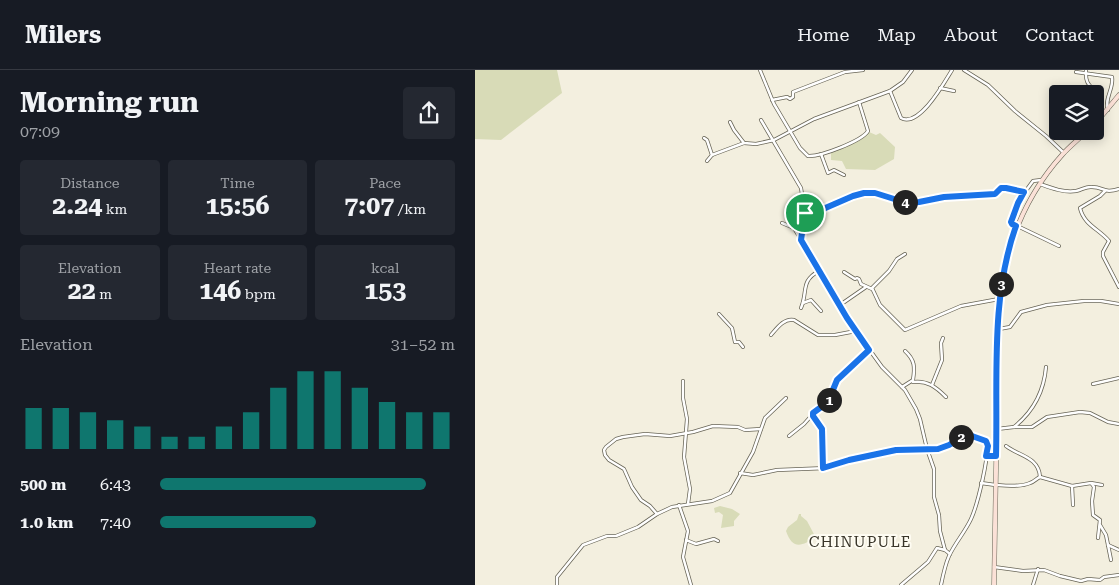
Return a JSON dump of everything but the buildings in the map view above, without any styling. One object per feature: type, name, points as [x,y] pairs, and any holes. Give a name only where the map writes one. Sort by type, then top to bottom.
[{"type":"main road","points":[[1104,114],[1119,95]]},
{"type":"main road","points":[[994,585],[999,299],[1007,256],[1016,226],[1040,181],[1063,153],[1077,140]]},
{"type":"street","points":[[760,70],[773,100],[800,148],[806,155],[814,156],[821,154],[867,134],[868,131],[859,102]]},
{"type":"street","points":[[773,100],[787,97],[790,99],[793,97],[793,92],[820,80],[845,72],[863,70]]},
{"type":"street","points":[[707,161],[712,155],[744,143],[756,144],[774,140],[815,119],[890,91],[903,82],[912,70]]},
{"type":"street","points":[[890,91],[899,114],[904,120],[916,117],[923,112],[952,70]]},
{"type":"street","points":[[964,70],[988,85],[1063,153]]},
{"type":"street","points":[[1077,72],[1112,77],[1113,85],[1106,106],[1108,110]]},
{"type":"street","points":[[1086,72],[1086,80],[1088,85]]},
{"type":"street","points":[[940,88],[954,91]]},
{"type":"street","points":[[761,120],[801,188],[805,213],[801,240]]},
{"type":"street","points":[[730,122],[744,143]]},
{"type":"street","points":[[704,138],[707,140],[712,155]]},
{"type":"street","points":[[821,154],[828,174],[834,170],[845,175]]},
{"type":"street","points":[[1059,246],[1011,222],[1018,203],[1033,180],[1040,181],[1058,190],[1075,191],[1090,186],[1109,192],[1119,189]]},
{"type":"street","points":[[805,213],[823,209],[864,193],[875,193],[907,203],[944,197],[995,194],[1003,188],[1024,192]]},
{"type":"street","points":[[1105,191],[1101,196],[1080,208],[1082,216],[1088,224],[1109,241],[1103,256],[1119,287]]},
{"type":"street","points":[[782,224],[794,228],[856,331],[882,367],[903,387],[911,400],[920,419],[934,469],[934,496],[945,550]]},
{"type":"street","points":[[872,289],[872,286],[892,268],[897,259],[905,254]]},
{"type":"street","points":[[801,308],[808,279],[819,270]]},
{"type":"street","points":[[844,272],[855,279],[859,279],[861,284],[872,289],[880,305],[907,331],[961,306],[999,299]]},
{"type":"street","points":[[840,305],[867,286]]},
{"type":"street","points":[[803,303],[811,300],[821,311]]},
{"type":"street","points":[[999,329],[1010,327],[1024,310],[1047,305],[1085,301],[1119,304]]},
{"type":"street","points":[[719,314],[732,328],[735,342],[739,342],[743,346]]},
{"type":"street","points":[[771,335],[783,322],[790,319],[818,335],[835,335],[856,331]]},
{"type":"street","points":[[932,385],[942,360],[941,343],[943,338]]},
{"type":"street","points":[[789,436],[804,424],[813,412],[823,408],[828,402],[837,380],[869,350]]},
{"type":"street","points":[[905,351],[914,364],[913,380],[911,382]]},
{"type":"street","points":[[1014,427],[1039,398],[1045,380],[1046,366]]},
{"type":"street","points":[[1093,384],[1119,378]]},
{"type":"street","points":[[683,381],[683,398],[687,419],[684,457],[690,489],[688,504]]},
{"type":"street","points":[[903,387],[911,382],[924,382],[932,385],[946,397]]},
{"type":"street","points":[[557,585],[557,577],[583,545],[607,536],[616,536],[635,528],[657,514],[679,505],[707,502],[725,496],[732,490],[753,452],[765,418],[786,398]]},
{"type":"street","points":[[997,429],[1032,427],[1047,417],[1080,412],[1090,413],[1108,422],[1119,424]]},
{"type":"street","points":[[812,415],[822,429],[823,468]]},
{"type":"street","points":[[657,514],[651,506],[641,500],[624,469],[605,455],[605,448],[616,439],[645,434],[670,436],[713,426],[738,427],[745,430],[761,429]]},
{"type":"street","points":[[740,473],[753,474],[777,470],[823,468],[849,460],[896,450],[938,449],[949,445],[961,436],[967,435],[986,441],[988,446],[975,510],[970,522],[950,554],[941,585]]},
{"type":"street","points":[[1006,446],[1015,453],[1027,456],[1036,463],[1041,477]]},
{"type":"street","points":[[986,456],[996,456]]},
{"type":"street","points":[[981,483],[995,486],[1027,484],[1041,477],[1074,489],[1091,483],[1102,485]]},
{"type":"street","points":[[1091,483],[1095,487],[1092,501],[1093,515],[1100,520],[1111,560]]},
{"type":"street","points":[[1073,505],[1074,489]]},
{"type":"street","points":[[679,505],[688,532],[683,560],[691,585]]},
{"type":"street","points":[[1098,538],[1101,525]]},
{"type":"street","points":[[686,540],[696,544],[710,539],[718,541]]},
{"type":"street","points":[[1108,545],[1119,550]]},
{"type":"street","points":[[901,585],[928,562],[937,548],[945,550],[950,554]]},
{"type":"street","points":[[994,567],[1023,571],[1048,570],[1060,576],[1081,581],[1089,579],[1100,580],[1104,577],[1119,575]]},
{"type":"street","points":[[1033,585],[1038,569]]},
{"type":"green space","points":[[475,70],[557,70],[562,93],[501,140],[475,139]]},
{"type":"green space","points":[[869,132],[876,135],[880,133],[895,147],[894,159],[875,170],[846,169],[842,161],[831,160],[831,151],[860,140]]},
{"type":"green space","points":[[720,506],[732,509],[740,514],[734,521],[734,526],[721,528],[723,515],[719,512],[715,513],[714,508]]},
{"type":"green space","points":[[799,514],[807,521],[816,538],[798,545],[792,542],[786,531],[797,520]]},
{"type":"district","name":"CHINUPULE","points":[[860,542]]},
{"type":"route","points":[[1001,188],[1024,192],[1011,222],[1016,226],[1007,256],[999,299],[996,456],[986,456],[988,443],[986,441],[972,436],[961,436],[949,445],[934,450],[896,450],[849,460],[823,468],[821,441],[823,433],[813,416],[813,412],[823,408],[833,394],[837,380],[869,350],[847,318],[801,240],[800,236],[805,213],[823,209],[853,196],[871,192],[907,203],[972,194],[995,194],[1001,188]]}]
